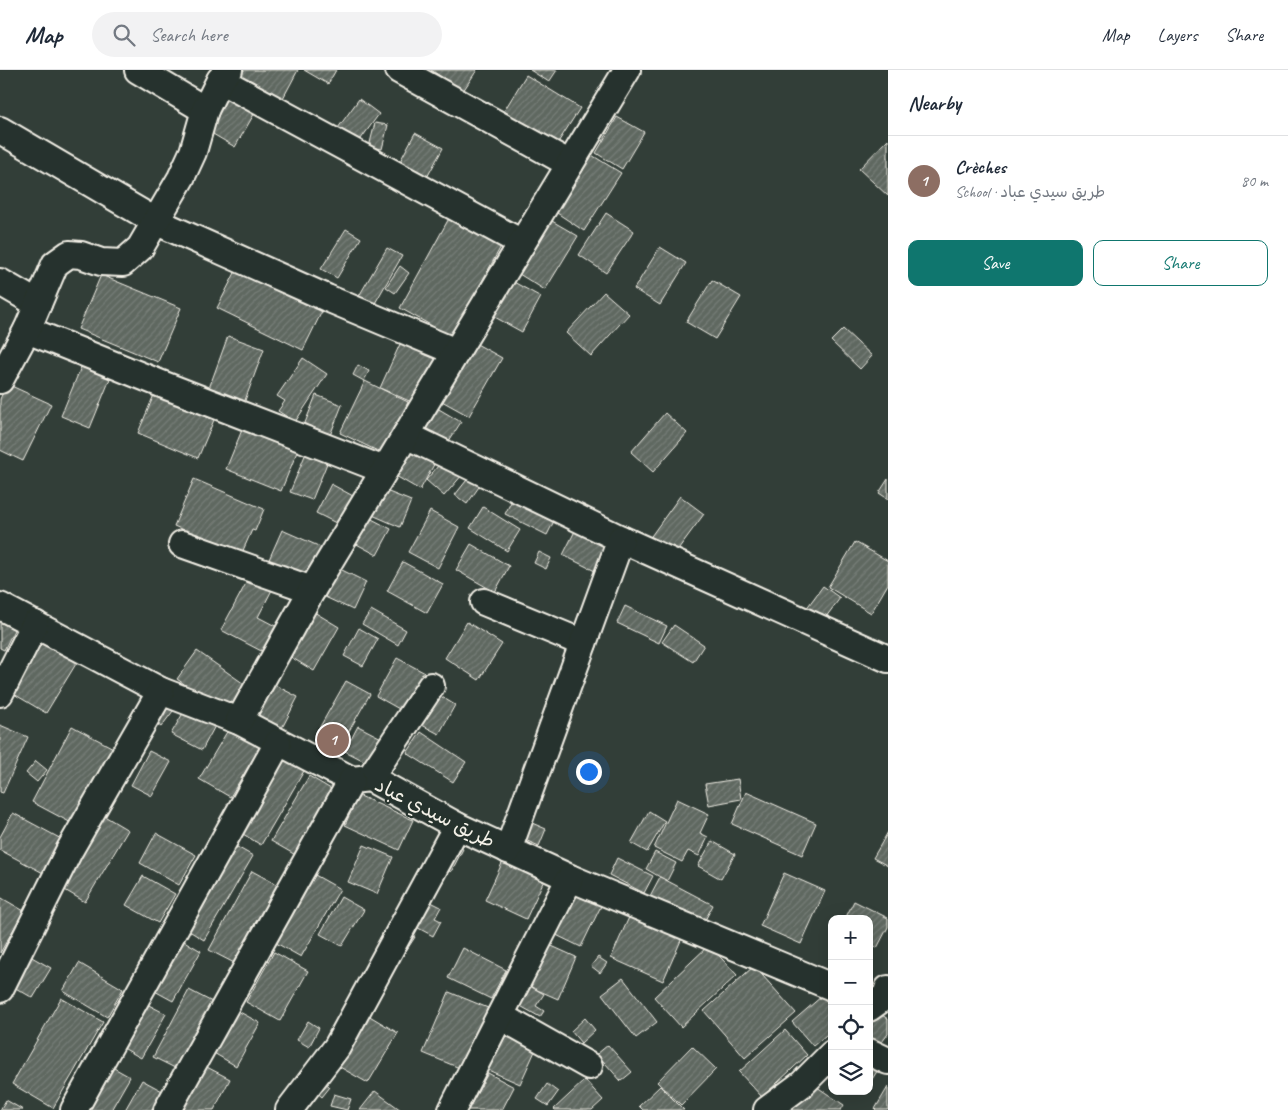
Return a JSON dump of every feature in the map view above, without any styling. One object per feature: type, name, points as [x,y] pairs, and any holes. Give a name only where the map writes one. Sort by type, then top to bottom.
[{"type":"street","points":[[138,70],[205,110]]},
{"type":"street","points":[[399,70],[570,164]]},
{"type":"street","points":[[238,721],[312,590],[627,70]]},
{"type":"street","points":[[0,380],[27,330],[55,264],[69,254],[81,255],[101,262],[123,263],[140,248],[182,178],[193,152],[205,110],[225,75],[522,243]]},
{"type":"street","points":[[0,130],[156,222],[327,298],[456,352]]},
{"type":"street","points":[[0,282],[38,304]]},
{"type":"street","points":[[27,330],[384,470]]},
{"type":"street","points":[[406,435],[621,540],[888,660]]},
{"type":"street","points":[[508,850],[621,540]]},
{"type":"street","points":[[182,544],[312,590]]},
{"type":"street","points":[[484,602],[584,643]]},
{"type":"street","name":"طريق سيدي عباد","points":[[0,606],[161,691],[238,721],[278,743],[361,779],[508,850],[570,878],[828,985]]},
{"type":"street","points":[[0,693],[35,624]]},
{"type":"street","points":[[167,1110],[361,779],[431,686]]},
{"type":"street","points":[[0,989],[69,851],[161,691]]},
{"type":"street","points":[[74,1110],[278,743]]},
{"type":"street","points":[[290,1110],[337,1047],[457,826]]},
{"type":"street","points":[[452,1110],[570,878]]},
{"type":"street","points":[[500,1016],[589,1066]]},
{"type":"street","points":[[873,1054],[888,1061]]},
{"type":"street","points":[[767,1110],[802,1084],[828,1058]]},
{"type":"building","points":[[242,70],[298,70],[281,102],[237,78]]},
{"type":"building","points":[[304,70],[336,70],[328,84]]},
{"type":"building","points":[[431,70],[477,70],[463,91]]},
{"type":"building","points":[[530,70],[557,70],[549,82]]},
{"type":"building","points":[[526,75],[580,108],[557,144],[504,111]]},
{"type":"building","points":[[222,89],[257,109],[235,147],[201,127]]},
{"type":"building","points":[[359,99],[379,114],[358,143],[338,128]]},
{"type":"building","points":[[617,117],[644,132],[622,169],[596,153]]},
{"type":"building","points":[[375,123],[388,125],[382,149],[369,147]]},
{"type":"building","points":[[415,133],[443,148],[425,181],[397,167]]},
{"type":"building","points":[[888,139],[888,196],[859,169]]},
{"type":"building","points":[[590,154],[621,173],[584,231],[554,211]]},
{"type":"building","points":[[453,211],[505,239],[452,337],[400,308]]},
{"type":"building","points":[[606,213],[634,231],[606,273],[579,255]]},
{"type":"building","points":[[552,221],[578,236],[545,290],[519,274]]},
{"type":"building","points":[[346,229],[361,238],[337,278],[321,269]]},
{"type":"building","points":[[660,247],[686,263],[660,305],[634,289]]},
{"type":"building","points":[[387,248],[402,256],[374,305],[359,296]]},
{"type":"building","points":[[241,261],[326,303],[303,350],[217,308]]},
{"type":"building","points":[[400,266],[409,273],[395,293],[386,287]]},
{"type":"building","points":[[101,275],[181,308],[158,362],[78,329]]},
{"type":"building","points":[[510,280],[541,297],[522,332],[491,315]]},
{"type":"building","points":[[712,280],[741,297],[715,339],[686,322]]},
{"type":"building","points":[[604,292],[629,314],[591,356],[566,333]]},
{"type":"building","points":[[843,329],[872,356],[860,369],[831,341]]},
{"type":"building","points":[[405,333],[441,350],[416,404],[380,388]]},
{"type":"building","points":[[228,336],[264,349],[244,403],[208,391]]},
{"type":"building","points":[[473,342],[502,358],[469,416],[440,400]]},
{"type":"building","points":[[85,357],[114,369],[90,428],[61,416]]},
{"type":"building","points":[[303,358],[327,374],[295,422],[278,411],[285,401],[277,396]]},
{"type":"building","points":[[358,365],[369,371],[364,381],[353,375]]},
{"type":"building","points":[[365,381],[408,402],[384,454],[340,433]]},
{"type":"building","points":[[7,384],[51,404],[23,461],[0,450],[0,399]]},
{"type":"building","points":[[156,390],[216,415],[198,458],[138,433]]},
{"type":"building","points":[[316,395],[342,405],[329,438],[303,428]]},
{"type":"building","points":[[432,405],[461,422],[447,444],[419,428]]},
{"type":"building","points":[[665,413],[687,433],[653,472],[631,452]]},
{"type":"building","points":[[244,425],[299,447],[281,491],[226,469]]},
{"type":"building","points":[[411,444],[437,459],[420,490],[394,475]]},
{"type":"building","points":[[308,448],[330,456],[312,500],[290,492]]},
{"type":"building","points":[[445,458],[463,474],[444,496],[426,480]]},
{"type":"building","points":[[470,476],[481,484],[467,504],[455,495]]},
{"type":"building","points":[[194,479],[264,509],[255,531],[252,530],[241,555],[174,526]]},
{"type":"building","points":[[888,479],[888,499],[879,493]]},
{"type":"building","points":[[331,484],[353,496],[338,524],[316,513]]},
{"type":"building","points":[[381,489],[411,501],[400,527],[370,514]]},
{"type":"building","points":[[516,492],[558,513],[547,535],[505,514]]},
{"type":"building","points":[[680,496],[704,514],[673,556],[649,539]]},
{"type":"building","points":[[483,507],[520,530],[507,551],[470,528]]},
{"type":"building","points":[[430,511],[459,527],[438,568],[408,552]]},
{"type":"building","points":[[364,515],[391,529],[377,555],[351,541]]},
{"type":"building","points":[[576,529],[612,547],[599,573],[563,555]]},
{"type":"building","points":[[282,530],[323,548],[308,581],[267,564]]},
{"type":"building","points":[[855,542],[888,561],[888,584],[871,613],[828,587]]},
{"type":"building","points":[[471,544],[509,566],[495,592],[456,570]]},
{"type":"building","points":[[539,552],[551,558],[546,569],[534,563]]},
{"type":"building","points":[[403,562],[443,584],[427,613],[387,591]]},
{"type":"building","points":[[338,568],[366,582],[353,610],[325,597]]},
{"type":"building","points":[[251,574],[274,586],[258,617],[281,629],[267,654],[221,630]]},
{"type":"building","points":[[823,586],[840,598],[823,621],[806,609]]},
{"type":"building","points":[[625,606],[667,626],[659,643],[617,623]]},
{"type":"building","points":[[371,610],[406,630],[398,645],[362,624]]},
{"type":"building","points":[[314,612],[339,627],[314,671],[289,656]]},
{"type":"building","points":[[0,616],[17,624],[4,650],[0,648]]},
{"type":"building","points":[[467,622],[502,644],[479,680],[445,658]]},
{"type":"building","points":[[674,625],[704,645],[693,662],[662,642]]},
{"type":"building","points":[[38,628],[82,654],[46,713],[2,687]]},
{"type":"building","points":[[359,628],[378,639],[363,666],[344,656]]},
{"type":"building","points":[[197,651],[247,686],[227,714],[177,679]]},
{"type":"building","points":[[397,658],[429,675],[408,714],[376,696]]},
{"type":"building","points":[[346,681],[370,694],[341,745],[317,732]]},
{"type":"building","points":[[271,683],[298,697],[282,728],[255,715]]},
{"type":"building","points":[[437,694],[455,705],[439,734],[420,724]]},
{"type":"building","points":[[167,701],[176,707],[161,727],[153,721]]},
{"type":"building","points":[[186,708],[216,724],[202,750],[171,734]]},
{"type":"building","points":[[0,725],[28,737],[3,793],[0,792]]},
{"type":"building","points":[[231,725],[262,744],[230,797],[199,779]]},
{"type":"building","points":[[72,726],[117,750],[77,826],[32,802]]},
{"type":"building","points":[[358,726],[391,743],[378,768],[345,751]]},
{"type":"building","points":[[421,732],[466,762],[453,782],[407,753]]},
{"type":"building","points":[[149,751],[171,762],[152,796],[131,785]]},
{"type":"building","points":[[285,751],[308,764],[261,845],[238,831]]},
{"type":"building","points":[[36,761],[47,770],[37,782],[26,773]]},
{"type":"building","points":[[309,776],[336,792],[299,857],[271,841]]},
{"type":"building","points":[[738,779],[741,799],[709,805],[705,784]]},
{"type":"building","points":[[746,792],[816,823],[802,855],[732,824]]},
{"type":"building","points":[[358,795],[413,820],[399,850],[345,825]]},
{"type":"building","points":[[677,799],[709,814],[700,833],[708,837],[699,856],[688,851],[682,862],[654,848]]},
{"type":"building","points":[[649,811],[665,821],[647,852],[631,843]]},
{"type":"building","points":[[13,813],[65,841],[47,875],[0,850],[0,837]]},
{"type":"building","points":[[101,814],[128,830],[85,902],[58,886]]},
{"type":"building","points":[[525,820],[546,829],[539,846],[518,837]]},
{"type":"building","points":[[888,832],[888,866],[873,858]]},
{"type":"building","points":[[156,833],[196,855],[179,885],[140,863]]},
{"type":"building","points":[[712,841],[735,854],[721,879],[698,866]]},
{"type":"building","points":[[230,843],[253,856],[204,940],[181,926]]},
{"type":"building","points":[[454,844],[463,849],[451,872],[442,867]]},
{"type":"building","points":[[364,845],[393,857],[377,894],[348,882]]},
{"type":"building","points":[[655,852],[676,863],[667,881],[646,869]]},
{"type":"building","points":[[617,858],[653,876],[644,893],[609,875]]},
{"type":"building","points":[[504,859],[545,878],[526,919],[485,900]]},
{"type":"building","points":[[252,871],[285,889],[242,967],[209,950]]},
{"type":"building","points":[[784,873],[825,891],[801,944],[760,926]]},
{"type":"building","points":[[315,875],[340,889],[301,957],[276,943]]},
{"type":"building","points":[[143,876],[175,894],[158,923],[126,905]]},
{"type":"building","points":[[660,877],[713,905],[703,924],[650,896]]},
{"type":"building","points":[[571,889],[602,904],[581,947],[550,932]]},
{"type":"building","points":[[0,897],[24,911],[0,953]]},
{"type":"building","points":[[341,897],[364,910],[342,946],[320,934]]},
{"type":"building","points":[[423,898],[441,907],[435,918],[441,921],[433,936],[409,923]]},
{"type":"building","points":[[854,901],[888,918],[888,927],[877,948],[873,946],[873,915],[847,915]]},
{"type":"building","points":[[630,915],[682,938],[663,981],[611,958]]},
{"type":"building","points":[[404,931],[415,937],[406,951],[396,945]]},
{"type":"building","points":[[179,938],[201,951],[173,1001],[151,989]]},
{"type":"building","points":[[545,943],[576,957],[558,999],[526,985]]},
{"type":"building","points":[[709,945],[737,975],[681,1027],[654,997]]},
{"type":"building","points":[[463,948],[506,970],[491,999],[448,978]]},
{"type":"building","points":[[23,952],[51,968],[33,998],[5,982]]},
{"type":"building","points":[[274,952],[308,971],[280,1021],[246,1002]]},
{"type":"building","points":[[598,957],[607,963],[600,973],[591,966]]},
{"type":"building","points":[[79,963],[123,989],[107,1017],[63,991]]},
{"type":"building","points":[[754,966],[796,1013],[745,1058],[704,1011]]},
{"type":"building","points":[[623,978],[657,1022],[636,1038],[602,994]]},
{"type":"building","points":[[526,984],[544,994],[536,1006],[544,1011],[540,1017],[515,1003]]},
{"type":"building","points":[[189,990],[216,1004],[181,1071],[153,1057]]},
{"type":"building","points":[[449,992],[488,1008],[462,1069],[423,1053]]},
{"type":"building","points":[[822,996],[828,1003],[828,1033],[813,1046],[792,1022]]},
{"type":"building","points":[[61,998],[103,1022],[53,1108],[12,1084]]},
{"type":"building","points":[[143,1002],[166,1014],[141,1058],[118,1045]]},
{"type":"building","points":[[236,1010],[260,1023],[236,1066],[212,1052]]},
{"type":"building","points":[[514,1013],[546,1027],[520,1084],[488,1070]]},
{"type":"building","points":[[879,1013],[888,1019],[888,1034],[879,1046],[873,1042],[873,1021]]},
{"type":"building","points":[[368,1015],[398,1033],[368,1083],[338,1066]]},
{"type":"building","points":[[585,1018],[595,1030],[581,1043],[571,1031]]},
{"type":"building","points":[[308,1021],[319,1028],[309,1047],[297,1040]]},
{"type":"building","points":[[785,1030],[807,1055],[762,1097],[739,1072]]},
{"type":"building","points":[[608,1045],[632,1072],[621,1081],[597,1054]]},
{"type":"building","points":[[692,1046],[716,1069],[681,1105],[657,1082]]},
{"type":"building","points":[[873,1060],[881,1065],[873,1078]]},
{"type":"building","points":[[105,1063],[130,1077],[111,1110],[79,1110]]},
{"type":"building","points":[[201,1064],[230,1079],[214,1110],[178,1110]]},
{"type":"building","points":[[488,1073],[514,1087],[502,1110],[468,1110]]},
{"type":"building","points":[[320,1078],[330,1087],[322,1097],[312,1088]]},
{"type":"building","points":[[142,1080],[166,1093],[156,1110],[125,1110]]},
{"type":"building","points":[[585,1080],[603,1100],[592,1110],[554,1109]]},
{"type":"building","points":[[808,1081],[844,1105],[841,1110],[788,1110]]},
{"type":"building","points":[[547,1084],[558,1092],[548,1106],[537,1099]]},
{"type":"building","points":[[660,1086],[684,1110],[643,1110],[639,1106]]},
{"type":"building","points":[[888,1087],[888,1110],[876,1110],[875,1109]]},
{"type":"building","points":[[375,1091],[401,1110],[360,1110]]},
{"type":"building","points":[[334,1094],[351,1099],[347,1110],[330,1106]]},
{"type":"building","points":[[6,1100],[23,1110],[0,1110]]},
{"type":"place","name":"Crèches","points":[[333,740]]}]
